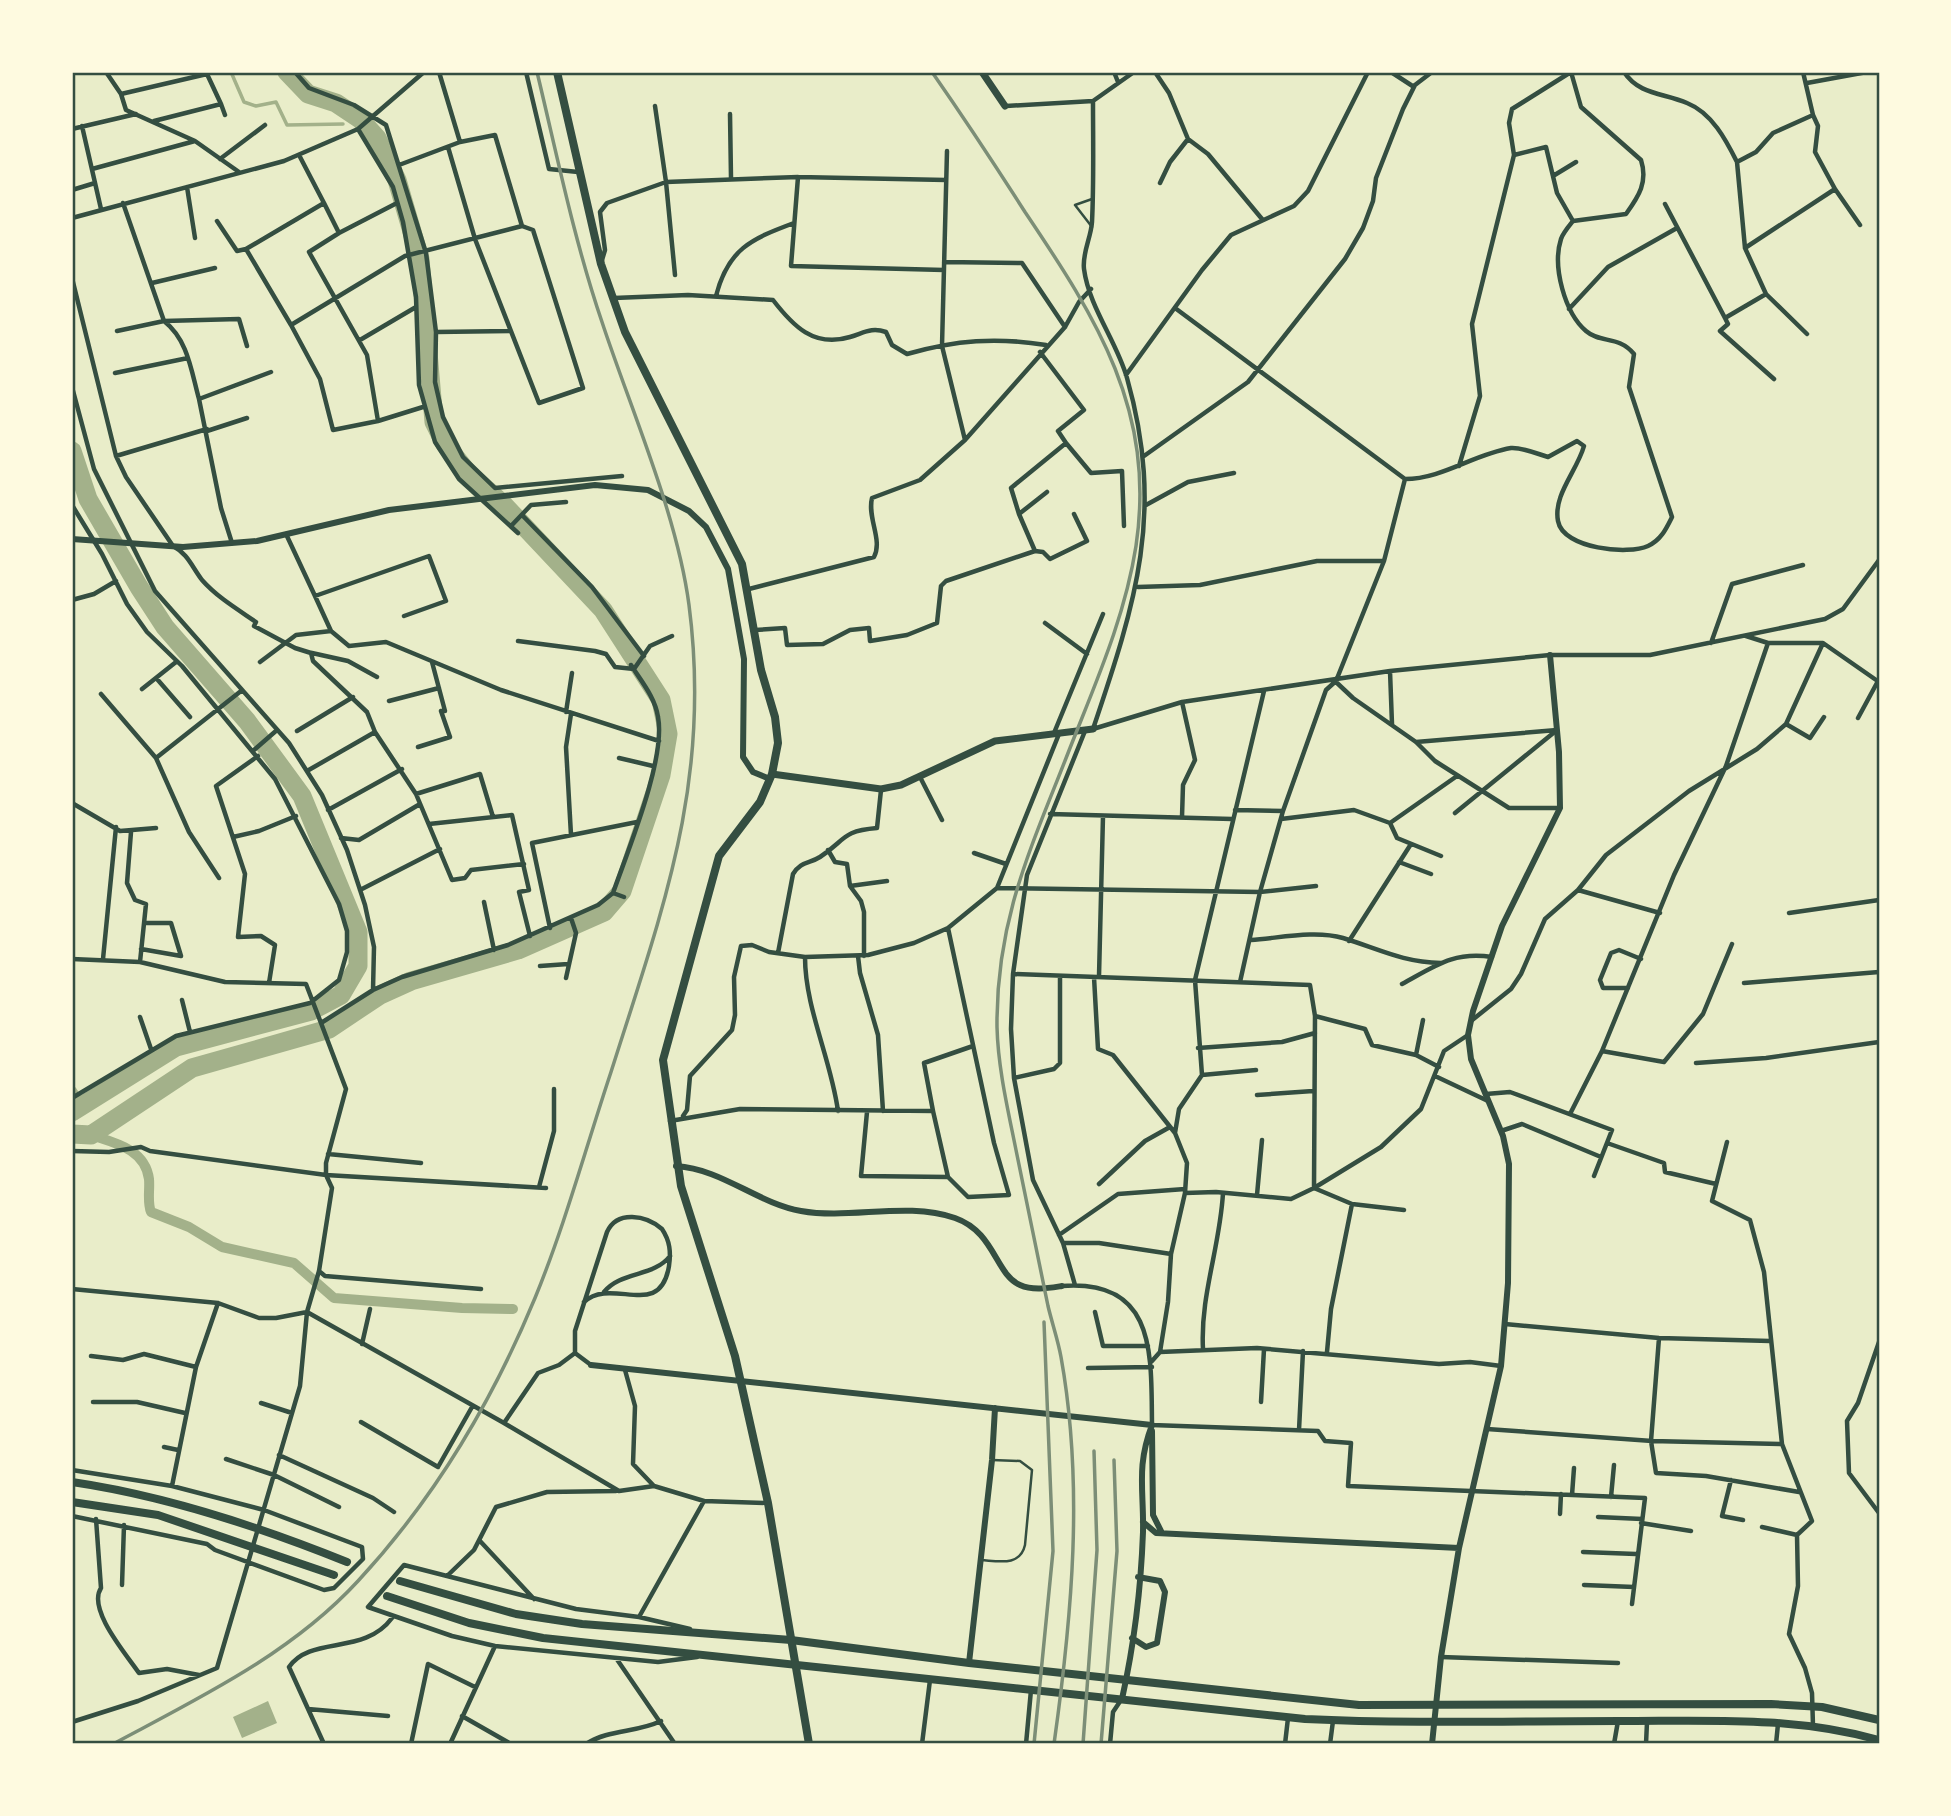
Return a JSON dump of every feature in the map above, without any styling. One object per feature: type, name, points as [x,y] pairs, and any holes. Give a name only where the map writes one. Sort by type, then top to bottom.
[{"type":"main road","points":[[557,72],[601,264],[625,332],[742,564],[749,589],[761,670],[775,717],[778,743],[771,777],[760,802],[719,856],[663,1060],[676,1166],[742,1384],[768,1503],[808,1744]]},
{"type":"main road","points":[[982,72],[1005,106]]},
{"type":"main road","points":[[771,777],[881,789],[920,777],[995,741],[1089,729]]},
{"type":"main road","points":[[72,1482],[152,1496],[254,1527],[347,1562]]},
{"type":"main road","points":[[72,1502],[158,1515],[334,1575]]},
{"type":"main road","points":[[400,1581],[516,1614],[582,1624],[791,1640],[970,1663],[1359,1704],[1772,1703],[1812,1707],[1879,1720]]},
{"type":"main road","points":[[387,1596],[469,1623],[543,1638],[701,1657],[794,1664],[1288,1717],[1333,1721],[1779,1721],[1879,1740]]},
{"type":"street","points":[[106,72],[121,94],[126,110],[195,141],[240,173]]},
{"type":"street","points":[[295,72],[309,88],[354,105],[370,119],[386,125],[425,252],[436,332],[435,382],[443,417],[463,457],[495,488],[602,475],[622,476]]},
{"type":"street","points":[[72,218],[299,155],[360,128],[424,72]]},
{"type":"street","points":[[439,72],[460,142]]},
{"type":"street","points":[[526,72],[549,169],[578,172]]},
{"type":"street","points":[[1114,72],[1118,82]]},
{"type":"street","points":[[1005,106],[1093,101],[1134,72]]},
{"type":"street","points":[[1155,72],[1169,93],[1188,139],[1208,154],[1262,219]]},
{"type":"street","points":[[1126,375],[1231,235],[1294,206],[1308,191],[1368,72]]},
{"type":"street","points":[[1391,72],[1414,88]]},
{"type":"street","points":[[1144,456],[1248,382],[1345,259],[1363,228],[1373,201],[1376,178],[1414,88],[1432,72]]},
{"type":"street","points":[[1175,308],[1405,479],[1420,479],[1459,466],[1513,448],[1548,457],[1577,441],[1584,446],[1579,463],[1557,504],[1558,524],[1570,540],[1592,547],[1646,547],[1661,538],[1672,517],[1629,387],[1634,354],[1625,343],[1588,333],[1569,309],[1559,265],[1561,239],[1573,221],[1626,214],[1641,194],[1644,172],[1641,160],[1581,107],[1571,72],[1512,109],[1509,123],[1514,155],[1472,324],[1480,396],[1459,466]]},
{"type":"street","points":[[1624,72],[1639,89],[1690,104],[1708,118],[1726,138],[1737,162],[1745,248],[1766,294],[1807,334]]},
{"type":"street","points":[[1803,72],[1818,126],[1815,152],[1835,189],[1860,225]]},
{"type":"street","points":[[1807,83],[1867,72]]},
{"type":"street","points":[[121,94],[207,74],[225,115]]},
{"type":"street","points":[[1075,1285],[1063,1243],[1033,1180],[1014,1079],[1011,1029],[1013,974],[1027,875],[1050,814],[1089,729],[1138,587],[1144,551],[1144,456],[1126,375],[1091,289],[1084,261],[1093,199],[1093,101]]},
{"type":"street","points":[[154,121],[221,104]]},
{"type":"street","points":[[654,106],[666,182],[675,275]]},
{"type":"street","points":[[72,129],[137,114]]},
{"type":"street","points":[[730,114],[731,178]]},
{"type":"street","points":[[1737,162],[1756,152],[1773,133],[1813,115]]},
{"type":"street","points":[[220,159],[265,125]]},
{"type":"street","points":[[82,126],[101,209]]},
{"type":"street","points":[[360,128],[393,187],[410,255],[416,307],[419,385],[423,407],[443,456],[482,500],[518,533]]},
{"type":"street","points":[[399,165],[460,142],[495,135],[522,226]]},
{"type":"street","points":[[1160,183],[1170,162],[1188,139]]},
{"type":"street","points":[[92,169],[195,141]]},
{"type":"street","points":[[291,325],[410,255],[425,252],[475,239],[522,226],[533,230],[583,388],[539,404],[475,239],[448,147]]},
{"type":"street","points":[[1514,155],[1546,147],[1557,193],[1573,221]]},
{"type":"street","points":[[947,151],[942,346],[965,440]]},
{"type":"street","points":[[299,155],[340,233]]},
{"type":"street","points":[[1553,177],[1576,162]]},
{"type":"street","points":[[601,264],[605,250],[601,208],[666,182],[798,177],[946,180]]},
{"type":"street","points":[[798,177],[791,266],[944,270]]},
{"type":"street","points":[[72,190],[95,183]]},
{"type":"street","points":[[187,187],[195,238]]},
{"type":"street","points":[[1745,248],[1835,189]]},
{"type":"street","points":[[123,203],[164,320],[177,331],[188,358],[207,430],[221,508],[232,543]]},
{"type":"street","points":[[217,221],[231,246],[237,251],[246,249],[324,203]]},
{"type":"street","points":[[378,421],[367,355],[309,252],[397,203]]},
{"type":"street","points":[[1665,204],[1725,317],[1728,324],[1720,331],[1774,379]]},
{"type":"street","points":[[716,296],[721,275],[734,254],[760,236],[794,223]]},
{"type":"street","points":[[1569,309],[1608,267],[1677,228]]},
{"type":"street","points":[[246,249],[320,379],[333,430],[378,421],[423,407]]},
{"type":"street","points":[[944,262],[1022,263],[1065,327]]},
{"type":"street","points":[[152,283],[215,268]]},
{"type":"street","points":[[72,278],[116,456],[126,477],[173,546],[183,551],[201,578],[220,597],[256,622],[254,626],[311,653],[348,661],[377,677]]},
{"type":"street","points":[[749,589],[874,557],[877,549],[869,509],[872,498],[920,480],[965,440],[1046,345],[1065,327],[1079,302],[1091,289]]},
{"type":"street","points":[[1725,317],[1766,294]]},
{"type":"street","points":[[613,298],[716,296],[773,300],[788,320],[806,335],[830,341],[874,328],[886,332],[892,345],[907,354],[942,346],[1007,339],[1046,345]]},
{"type":"street","points":[[360,340],[416,307]]},
{"type":"street","points":[[117,331],[164,320],[239,320],[247,346]]},
{"type":"street","points":[[436,332],[510,331]]},
{"type":"street","points":[[1040,352],[1084,410],[1058,431],[1066,443],[1091,473],[1122,471],[1124,526]]},
{"type":"street","points":[[115,373],[188,358]]},
{"type":"street","points":[[259,367],[262,375]]},
{"type":"street","points":[[199,399],[271,372]]},
{"type":"street","points":[[72,387],[94,469],[126,543],[155,591],[240,692],[277,730],[307,771],[328,810],[360,891],[374,947],[373,990]]},
{"type":"street","points":[[116,456],[247,418]]},
{"type":"street","points":[[1035,551],[1011,488],[1066,443]]},
{"type":"street","points":[[1146,505],[1188,482],[1234,473]]},
{"type":"street","points":[[1240,982],[1260,892],[1283,811],[1326,690],[1336,681],[1384,561],[1405,479]]},
{"type":"street","points":[[72,539],[173,546],[232,543],[286,534],[389,510],[595,485],[628,486],[648,490],[689,511],[706,527],[728,569],[744,659],[743,757],[752,772],[771,777]]},
{"type":"street","points":[[1019,514],[1047,492]]},
{"type":"street","points":[[511,526],[531,505],[566,502]]},
{"type":"street","points":[[72,505],[95,541],[127,604],[147,632],[254,750],[296,816],[339,904],[346,931],[347,952],[339,980],[313,1003],[190,1032],[151,1049],[72,1098]]},
{"type":"street","points":[[755,630],[785,628],[787,645],[822,644],[850,630],[869,628],[870,640],[907,635],[937,623],[941,586],[946,581],[1035,551],[1043,552],[1050,559],[1087,541],[1074,514]]},
{"type":"street","points":[[523,516],[592,587],[642,658]]},
{"type":"street","points":[[286,534],[331,631],[349,646],[386,642],[501,690],[659,741]]},
{"type":"street","points":[[315,596],[429,556],[446,601],[404,616]]},
{"type":"street","points":[[1089,729],[1181,702],[1390,671],[1550,655],[1650,655],[1746,636],[1825,619],[1843,610],[1879,560]]},
{"type":"street","points":[[1138,587],[1200,584],[1317,561],[1384,561]]},
{"type":"street","points":[[1711,643],[1732,584],[1803,565]]},
{"type":"street","points":[[72,600],[94,594],[116,581]]},
{"type":"street","points":[[683,1116],[687,1111],[690,1076],[732,1030],[735,1014],[734,977],[741,946],[752,945],[805,957],[861,956],[914,943],[948,929],[997,888],[1103,614]]},
{"type":"street","points":[[1045,623],[1087,654]]},
{"type":"street","points":[[260,662],[296,635],[331,631]]},
{"type":"street","points":[[518,641],[595,651],[606,654],[615,667],[633,667],[654,642],[672,636]]},
{"type":"street","points":[[1746,636],[1768,643],[1823,643],[1879,681],[1858,718]]},
{"type":"street","points":[[1570,1114],[1602,1051],[1685,851],[1726,766],[1768,643]]},
{"type":"street","points":[[1471,1022],[1511,989],[1521,974],[1545,919],[1578,890],[1606,855],[1726,766],[1757,749],[1786,724],[1823,643]]},
{"type":"street","points":[[311,653],[313,661],[367,712],[375,732],[402,769],[416,794],[452,880],[466,878],[471,870],[524,863]]},
{"type":"street","points":[[1432,1744],[1441,1657],[1460,1548],[1500,1366],[1505,1324],[1508,1164],[1501,1131],[1471,1059],[1468,1035],[1503,926],[1560,808],[1550,655]]},
{"type":"street","points":[[418,747],[450,737],[441,711],[444,711],[432,661]]},
{"type":"street","points":[[142,689],[176,662]]},
{"type":"street","points":[[321,1024],[373,990],[402,976],[494,950],[551,928],[598,905],[613,893],[637,822],[659,741],[658,715],[653,699],[633,667]]},
{"type":"street","points":[[1390,671],[1392,725]]},
{"type":"street","points":[[571,835],[566,747],[572,673]]},
{"type":"street","points":[[157,679],[190,717]]},
{"type":"street","points":[[1336,681],[1353,698],[1416,742],[1435,761],[1509,808],[1560,808]]},
{"type":"street","points":[[389,701],[439,688]]},
{"type":"street","points":[[1175,1133],[1179,1109],[1202,1075],[1195,980],[1264,691]]},
{"type":"street","points":[[156,758],[240,692]]},
{"type":"street","points":[[101,694],[156,758],[189,832],[219,878]]},
{"type":"street","points":[[297,731],[353,697]]},
{"type":"street","points":[[1181,702],[1195,760],[1183,785],[1182,817]]},
{"type":"street","points":[[1786,724],[1810,737],[1824,717]]},
{"type":"street","points":[[254,750],[277,730]]},
{"type":"street","points":[[1416,742],[1557,730]]},
{"type":"street","points":[[1455,813],[1557,730]]},
{"type":"street","points":[[307,771],[375,732]]},
{"type":"street","points":[[258,756],[216,786],[245,874],[238,937],[261,936],[275,945],[269,983]]},
{"type":"street","points":[[619,758],[653,766]]},
{"type":"street","points":[[328,810],[402,769]]},
{"type":"street","points":[[416,794],[480,774],[493,817]]},
{"type":"street","points":[[1390,822],[1457,776]]},
{"type":"street","points":[[920,777],[942,820]]},
{"type":"street","points":[[778,953],[793,874],[799,864],[818,858],[846,834],[877,828],[881,789]]},
{"type":"street","points":[[72,803],[116,827],[131,832],[156,828]]},
{"type":"street","points":[[341,838],[359,840],[420,804]]},
{"type":"street","points":[[1235,810],[1283,811]]},
{"type":"street","points":[[1281,819],[1354,810],[1390,822],[1397,838],[1441,856]]},
{"type":"street","points":[[429,824],[512,814],[529,890],[519,892],[530,936]]},
{"type":"street","points":[[1050,814],[1232,820]]},
{"type":"street","points":[[233,837],[259,831],[296,816]]},
{"type":"street","points":[[1103,816],[1096,977],[1098,1049],[1113,1055],[1175,1133],[1187,1163],[1185,1191],[1171,1254],[1168,1302],[1160,1352],[1152,1364]]},
{"type":"street","points":[[551,928],[532,843],[637,822]]},
{"type":"street","points":[[103,959],[116,827]]},
{"type":"street","points":[[131,832],[127,883],[135,900],[146,904],[140,962]]},
{"type":"street","points":[[1349,941],[1411,844]]},
{"type":"street","points":[[360,891],[440,849]]},
{"type":"street","points":[[828,850],[835,862],[847,864],[850,886],[861,901],[860,973],[878,1035],[883,1111]]},
{"type":"street","points":[[974,853],[1006,864]]},
{"type":"street","points":[[1398,862],[1431,874]]},
{"type":"street","points":[[850,886],[887,881]]},
{"type":"street","points":[[997,888],[1260,892],[1316,886]]},
{"type":"street","points":[[1578,890],[1660,913]]},
{"type":"street","points":[[613,893],[624,897]]},
{"type":"street","points":[[1789,913],[1879,900]]},
{"type":"street","points":[[484,902],[494,950]]},
{"type":"street","points":[[566,978],[576,930],[571,918]]},
{"type":"street","points":[[141,949],[181,956],[171,923],[144,923]]},
{"type":"street","points":[[948,929],[1009,1195],[968,1197],[948,1177],[924,1063],[974,1046]]},
{"type":"street","points":[[1251,940],[1318,935],[1349,941],[1412,962],[1441,963]]},
{"type":"street","points":[[1602,1051],[1664,1062],[1703,1014],[1732,944]]},
{"type":"street","points":[[1628,988],[1604,988],[1600,980],[1611,953],[1619,950],[1641,959]]},
{"type":"street","points":[[1402,984],[1441,963],[1470,954],[1492,957]]},
{"type":"street","points":[[805,957],[805,979],[822,1037],[838,1111]]},
{"type":"street","points":[[72,959],[140,962],[225,982],[306,984],[346,1089],[328,1154],[327,1175],[332,1188],[316,1287],[307,1312],[300,1386],[217,1668],[138,1701],[72,1723]]},
{"type":"street","points":[[540,966],[568,964]]},
{"type":"street","points":[[1744,983],[1879,972]]},
{"type":"street","points":[[1013,974],[1310,985],[1315,1016],[1314,1188]]},
{"type":"street","points":[[1014,1079],[1054,1069],[1060,1063],[1060,976]]},
{"type":"street","points":[[182,1000],[190,1032]]},
{"type":"street","points":[[1315,1016],[1365,1029],[1372,1045],[1416,1055],[1439,1067]]},
{"type":"street","points":[[140,1017],[151,1049]]},
{"type":"street","points":[[1416,1055],[1423,1020]]},
{"type":"street","points":[[1198,1048],[1282,1042],[1315,1033]]},
{"type":"street","points":[[1059,1235],[1118,1194],[1185,1191],[1292,1199],[1381,1147],[1421,1109],[1444,1051],[1468,1035]]},
{"type":"street","points":[[1696,1063],[1766,1058],[1879,1042]]},
{"type":"street","points":[[1202,1075],[1256,1070]]},
{"type":"street","points":[[1435,1076],[1468,1094],[1487,1098],[1510,1092],[1612,1130],[1594,1176]]},
{"type":"street","points":[[539,1187],[554,1131],[554,1088]]},
{"type":"street","points":[[1256,1095],[1313,1091]]},
{"type":"street","points":[[669,1121],[683,1116],[740,1109],[933,1111]]},
{"type":"street","points":[[867,1112],[861,1176],[948,1177]]},
{"type":"street","points":[[1501,1131],[1522,1124],[1601,1157]]},
{"type":"street","points":[[1099,1184],[1144,1141],[1170,1127]]},
{"type":"street","points":[[1257,1195],[1262,1140]]},
{"type":"street","points":[[1727,1142],[1712,1201],[1750,1220],[1764,1272],[1782,1444],[1812,1521],[1797,1535],[1798,1586],[1789,1634],[1805,1668],[1812,1693],[1813,1726]]},
{"type":"street","points":[[1607,1143],[1664,1163],[1665,1172],[1716,1184]]},
{"type":"street","points":[[72,1151],[123,1150],[141,1146],[150,1152],[327,1175],[545,1188]]},
{"type":"street","points":[[328,1154],[421,1163]]},
{"type":"street","points":[[676,1166],[696,1168],[801,1211],[921,1213],[955,1218],[973,1228],[991,1245],[1006,1274],[1019,1285],[1035,1289],[1093,1285],[1111,1290],[1127,1302],[1138,1318],[1152,1364],[1153,1515],[1159,1533]]},
{"type":"street","points":[[1314,1188],[1352,1204],[1404,1210]]},
{"type":"street","points":[[1203,1349],[1203,1310],[1221,1224],[1223,1193]]},
{"type":"street","points":[[1327,1352],[1331,1309],[1352,1204]]},
{"type":"street","points":[[604,1292],[651,1294],[663,1283],[671,1255],[667,1236],[657,1224],[632,1217],[616,1219],[607,1232],[573,1337],[575,1353],[591,1365],[742,1384],[1152,1425],[1318,1431],[1325,1441],[1351,1443],[1348,1486],[1644,1498],[1632,1604]]},
{"type":"street","points":[[1063,1243],[1099,1243],[1171,1254]]},
{"type":"street","points":[[584,1302],[604,1292],[611,1283],[664,1265],[671,1255]]},
{"type":"street","points":[[318,1273],[326,1276],[481,1289]]},
{"type":"street","points":[[72,1289],[218,1303],[259,1318],[307,1312],[619,1491]]},
{"type":"street","points":[[172,1486],[195,1367],[218,1303]]},
{"type":"street","points":[[362,1344],[370,1309]]},
{"type":"street","points":[[1096,1312],[1102,1346],[1148,1346]]},
{"type":"street","points":[[1505,1324],[1659,1338],[1770,1341]]},
{"type":"street","points":[[1659,1338],[1651,1441],[1656,1473],[1731,1480],[1799,1492]]},
{"type":"street","points":[[1879,1342],[1858,1403],[1847,1421],[1847,1466],[1852,1480],[1879,1513]]},
{"type":"street","points":[[1160,1352],[1264,1349],[1327,1352],[1413,1362],[1500,1366]]},
{"type":"street","points":[[1261,1402],[1264,1349]]},
{"type":"street","points":[[1298,1430],[1303,1351]]},
{"type":"street","points":[[503,1423],[538,1373],[559,1365],[575,1353]]},
{"type":"street","points":[[91,1356],[123,1360],[144,1354],[195,1367]]},
{"type":"street","points":[[1088,1368],[1152,1364]]},
{"type":"street","points":[[625,1370],[635,1406],[633,1464],[654,1486]]},
{"type":"street","points":[[93,1402],[137,1402],[185,1413]]},
{"type":"street","points":[[261,1403],[292,1413]]},
{"type":"street","points":[[361,1422],[438,1467],[472,1407]]},
{"type":"street","points":[[970,1663],[995,1408]]},
{"type":"street","points":[[1110,1744],[1113,1712],[1122,1699],[1132,1638],[1142,1546],[1141,1457],[1152,1425]]},
{"type":"street","points":[[1487,1429],[1651,1441],[1782,1444]]},
{"type":"street","points":[[164,1447],[178,1450]]},
{"type":"street","points":[[279,1455],[373,1497],[394,1512]]},
{"type":"street","points":[[226,1459],[274,1475],[339,1507]]},
{"type":"street","points":[[1611,1497],[1614,1465]]},
{"type":"street","points":[[1572,1494],[1574,1468]]},
{"type":"street","points":[[72,1469],[172,1486],[264,1510],[362,1547],[363,1559],[334,1588],[324,1590],[249,1563],[207,1544],[124,1524],[72,1516]]},
{"type":"street","points":[[1731,1480],[1723,1516],[1743,1520]]},
{"type":"street","points":[[446,1576],[480,1541],[489,1516],[496,1507],[548,1492],[619,1491],[654,1486],[704,1501],[768,1503]]},
{"type":"street","points":[[1560,1514],[1562,1494]]},
{"type":"street","points":[[639,1617],[704,1501]]},
{"type":"street","points":[[1598,1517],[1641,1521],[1691,1531]]},
{"type":"street","points":[[96,1519],[102,1588],[98,1594],[97,1609],[139,1673],[167,1669],[200,1675]]},
{"type":"street","points":[[1143,1522],[1159,1533],[1460,1548]]},
{"type":"street","points":[[122,1585],[124,1524]]},
{"type":"street","points":[[1762,1527],[1797,1535]]},
{"type":"street","points":[[1142,1546],[1159,1533]]},
{"type":"street","points":[[480,1541],[535,1600]]},
{"type":"street","points":[[1583,1552],[1636,1554]]},
{"type":"street","points":[[701,1657],[658,1662],[495,1646],[392,1618],[368,1607],[404,1565],[535,1600],[576,1609],[639,1617],[705,1633]]},
{"type":"street","points":[[1132,1638],[1146,1647],[1157,1643],[1165,1592],[1160,1581],[1138,1577]]},
{"type":"street","points":[[1584,1585],[1634,1587]]},
{"type":"street","points":[[324,1744],[289,1667],[294,1660],[327,1647],[373,1637],[392,1618]]},
{"type":"street","points":[[450,1744],[495,1646]]},
{"type":"street","points":[[1441,1657],[1618,1663]]},
{"type":"street","points":[[616,1658],[675,1744]]},
{"type":"street","points":[[411,1744],[428,1664],[475,1687]]},
{"type":"street","points":[[922,1744],[930,1680]]},
{"type":"street","points":[[1026,1744],[1031,1690]]},
{"type":"street","points":[[308,1709],[388,1716]]},
{"type":"street","points":[[462,1716],[511,1744]]},
{"type":"street","points":[[1285,1744],[1288,1717]]},
{"type":"street","points":[[587,1744],[609,1733],[642,1730],[661,1721]]},
{"type":"street","points":[[1329,1744],[1333,1721]]},
{"type":"street","points":[[1614,1744],[1618,1721]]},
{"type":"street","points":[[1646,1744],[1647,1721]]},
{"type":"street","points":[[1776,1744],[1779,1721]]},
{"type":"lane","points":[[1091,227],[1075,205],[1093,199]]},
{"type":"lane","points":[[981,1560],[1013,1561],[1024,1552],[1025,1545],[1032,1470],[1020,1461],[992,1460]]},
{"type":"shaded area","points":[[268,1701],[277,1723],[242,1738],[233,1717]]},
{"type":"waterway","points":[[231,72],[244,102],[256,106],[276,102],[287,125],[343,124]]},
{"type":"waterway","points":[[72,1134],[91,1135],[192,1068],[329,1029],[380,995],[411,981],[518,950],[604,912],[622,891],[661,775],[668,734],[661,700],[603,610],[504,505],[468,473],[445,444],[434,422],[420,259],[397,180],[377,138],[360,119],[336,103],[308,94],[287,72]]},
{"type":"waterway","points":[[72,451],[88,499],[165,627],[247,721],[302,796],[358,932],[358,966],[341,995],[311,1011],[176,1047],[72,1112]]},
{"type":"waterway","points":[[72,1091],[81,1105]]},
{"type":"waterway","points":[[91,1135],[127,1149],[142,1161],[149,1179],[151,1212],[189,1227],[222,1247],[294,1263],[334,1298],[462,1308],[513,1309]]},
{"type":"railway","points":[[113,1744],[243,1673],[304,1631],[332,1607],[386,1550],[459,1448],[500,1375],[546,1270],[665,899],[688,787],[694,729],[694,669],[689,605],[683,570],[664,499],[583,260],[537,72]]},
{"type":"railway","points":[[932,72],[1076,290],[1115,368],[1129,409],[1137,452],[1140,497],[1136,546],[1125,598],[1099,674],[1019,883],[1003,951],[998,988],[997,1027],[1001,1073],[1048,1306],[1061,1357],[1072,1453],[1074,1502],[1070,1599],[1054,1744]]},
{"type":"railway","points":[[1034,1744],[1053,1551],[1044,1322]]},
{"type":"railway","points":[[1083,1744],[1097,1550],[1094,1451]]},
{"type":"railway","points":[[1101,1744],[1117,1551],[1114,1460]]}]
